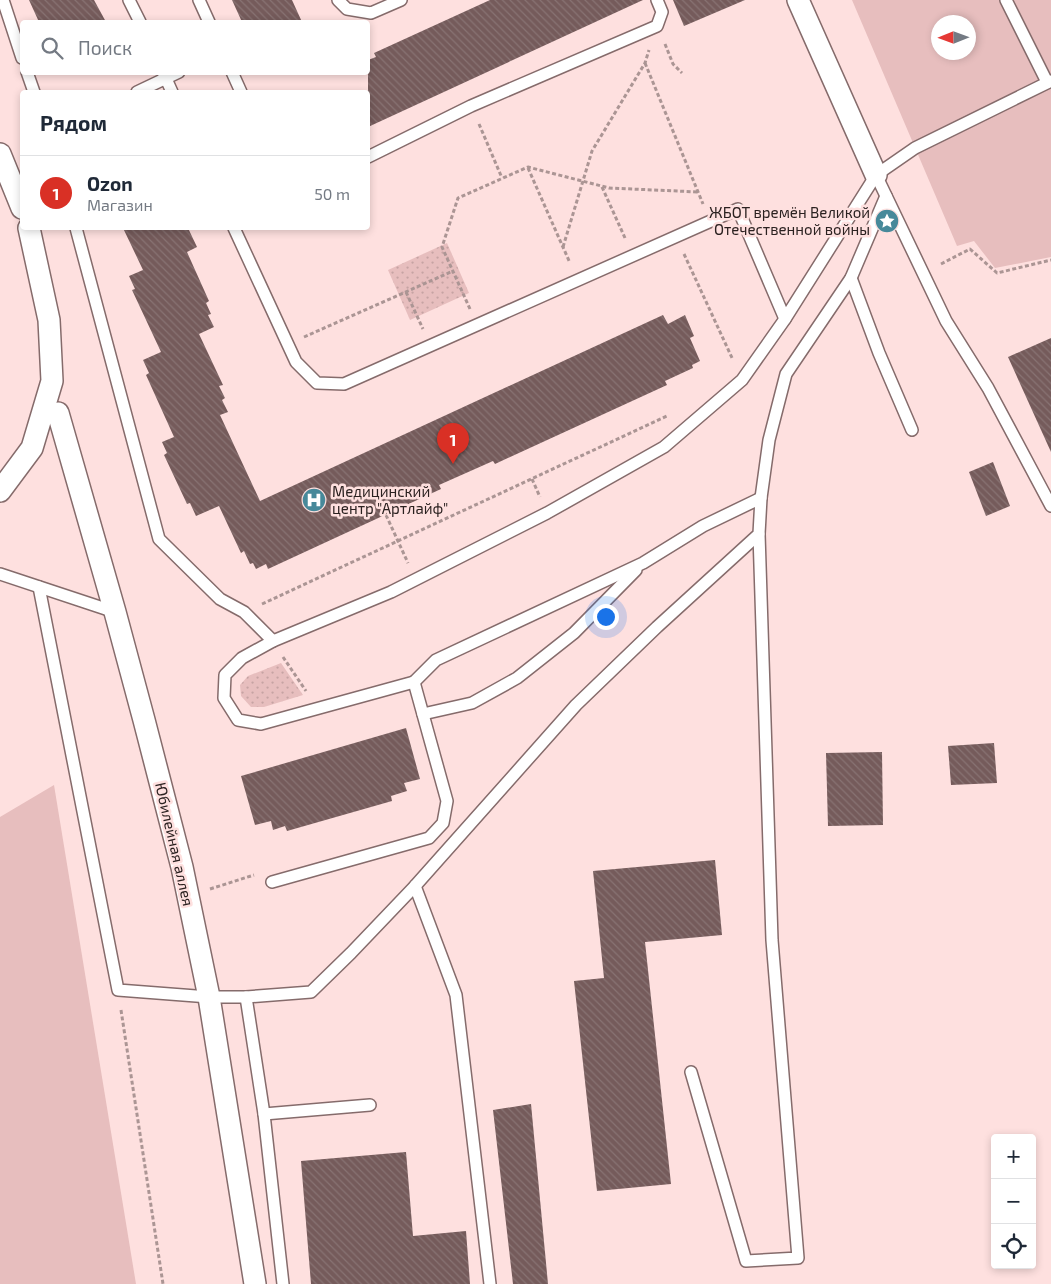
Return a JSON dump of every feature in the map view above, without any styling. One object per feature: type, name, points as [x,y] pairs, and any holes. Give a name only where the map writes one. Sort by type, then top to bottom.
[{"type":"street","points":[[798,0],[876,176]]},
{"type":"street","points":[[0,154],[20,203]]},
{"type":"street","points":[[0,490],[32,448],[52,382],[49,320],[29,230]]},
{"type":"street","name":"Юбилейная аллея","points":[[58,413],[115,612],[182,867],[209,997],[255,1284]]},
{"type":"lane","points":[[3,0],[20,52]]},
{"type":"lane","points":[[130,0],[139,20]]},
{"type":"lane","points":[[198,0],[208,20]]},
{"type":"lane","points":[[338,0],[347,9],[371,13],[401,0]]},
{"type":"lane","points":[[370,157],[471,106],[657,26],[662,12],[657,0]]},
{"type":"lane","points":[[761,498],[703,526],[643,563],[436,660],[414,682],[262,724],[238,720],[224,698],[225,675],[242,658],[273,641],[391,592],[547,513],[664,447],[742,380],[785,319],[876,176],[915,148],[1049,82],[1006,0]]},
{"type":"lane","points":[[29,75],[33,90]]},
{"type":"lane","points":[[233,75],[240,90]]},
{"type":"lane","points":[[140,90],[164,76],[171,90]]},
{"type":"lane","points":[[876,176],[946,321],[988,388],[1051,506]]},
{"type":"lane","points":[[691,1072],[746,1261],[798,1258],[772,940],[758,534],[769,440],[786,374],[851,278],[886,196]]},
{"type":"lane","points":[[235,230],[296,362],[317,383],[344,384],[738,209],[785,319]]},
{"type":"lane","points":[[77,230],[160,539],[220,599],[244,612],[273,641]]},
{"type":"lane","points":[[851,278],[879,353],[912,430]]},
{"type":"lane","points":[[39,587],[118,990],[209,997],[246,997],[310,992],[415,886],[576,705],[758,534]]},
{"type":"lane","points":[[423,714],[472,703],[517,678],[574,633],[643,563]]},
{"type":"lane","points":[[0,574],[115,612]]},
{"type":"lane","points":[[272,882],[429,838],[443,822],[447,801],[414,682]]},
{"type":"lane","points":[[415,886],[456,995],[490,1284]]},
{"type":"lane","points":[[246,997],[264,1114],[283,1284]]},
{"type":"lane","points":[[264,1114],[370,1104]]},
{"type":"path","points":[[563,247],[592,150],[645,63],[657,26]]},
{"type":"path","points":[[657,26],[673,64],[682,73]]},
{"type":"path","points":[[645,63],[710,221]]},
{"type":"path","points":[[471,106],[502,178]]},
{"type":"path","points":[[477,324],[442,247],[458,198],[528,167],[609,188],[699,192]]},
{"type":"path","points":[[528,167],[577,279]]},
{"type":"path","points":[[602,186],[632,255]]},
{"type":"path","points":[[676,236],[742,380]]},
{"type":"path","points":[[923,273],[970,249],[997,273],[1051,260]]},
{"type":"path","points":[[288,345],[453,271]]},
{"type":"path","points":[[406,292],[430,345]]},
{"type":"path","points":[[244,612],[673,414]]},
{"type":"path","points":[[386,515],[416,580]]},
{"type":"path","points":[[273,641],[318,708]]},
{"type":"path","points":[[188,896],[260,874],[272,882]]},
{"type":"path","points":[[118,990],[163,1284]]},
{"type":"shaded area","points":[[852,0],[1051,0],[1051,257],[995,268],[974,241],[957,246]]},
{"type":"shaded area","points":[[447,243],[469,293],[410,320],[388,270]]},
{"type":"shaded area","points":[[281,663],[303,695],[264,707],[251,707],[241,696],[240,685],[248,676]]},
{"type":"shaded area","points":[[54,785],[136,1284],[0,1284],[0,817]]},
{"type":"building","points":[[29,0],[94,0],[105,20],[38,20]]},
{"type":"building","points":[[232,0],[292,0],[301,20],[241,20]]},
{"type":"building","points":[[490,0],[643,0],[370,126],[368,75],[370,75],[370,59],[376,57],[374,53]]},
{"type":"building","points":[[673,0],[745,0],[684,26]]},
{"type":"building","points":[[124,230],[189,230],[197,247],[187,252],[209,301],[206,303],[211,314],[208,315],[214,327],[199,334],[223,385],[219,386],[225,398],[222,400],[228,412],[220,415],[260,501],[663,315],[668,324],[685,315],[694,336],[690,338],[700,361],[692,365],[693,368],[665,381],[667,385],[495,464],[493,461],[439,485],[441,489],[268,569],[266,564],[256,569],[253,563],[250,564],[244,551],[241,553],[219,506],[196,516],[190,503],[187,504],[164,455],[167,453],[162,442],[174,437],[146,375],[149,373],[143,360],[161,352],[132,290],[135,289],[129,276],[143,270]]},
{"type":"building","points":[[1051,338],[1051,452],[1008,357]]},
{"type":"building","points":[[993,462],[1010,506],[986,516],[969,472]]},
{"type":"building","points":[[406,728],[420,779],[404,783],[407,791],[391,796],[392,801],[287,831],[285,826],[273,830],[271,821],[255,825],[241,776]]},
{"type":"building","points":[[994,743],[997,783],[951,785],[948,746]]},
{"type":"building","points":[[882,752],[883,825],[828,826],[826,753]]},
{"type":"building","points":[[715,860],[722,935],[645,942],[671,1184],[597,1191],[574,981],[604,978],[593,871]]},
{"type":"building","points":[[531,1104],[548,1284],[513,1284],[493,1110]]},
{"type":"building","points":[[406,1152],[413,1236],[466,1231],[470,1284],[311,1284],[301,1161]]},
{"type":"place","name":"ЖБОТ времён Великой Отечественной войны","points":[[887,221]]},
{"type":"place","name":"Ozon","points":[[453,464]]},
{"type":"place","name":"Медицинский центр \"Артлайф\"","points":[[314,500]]}]
